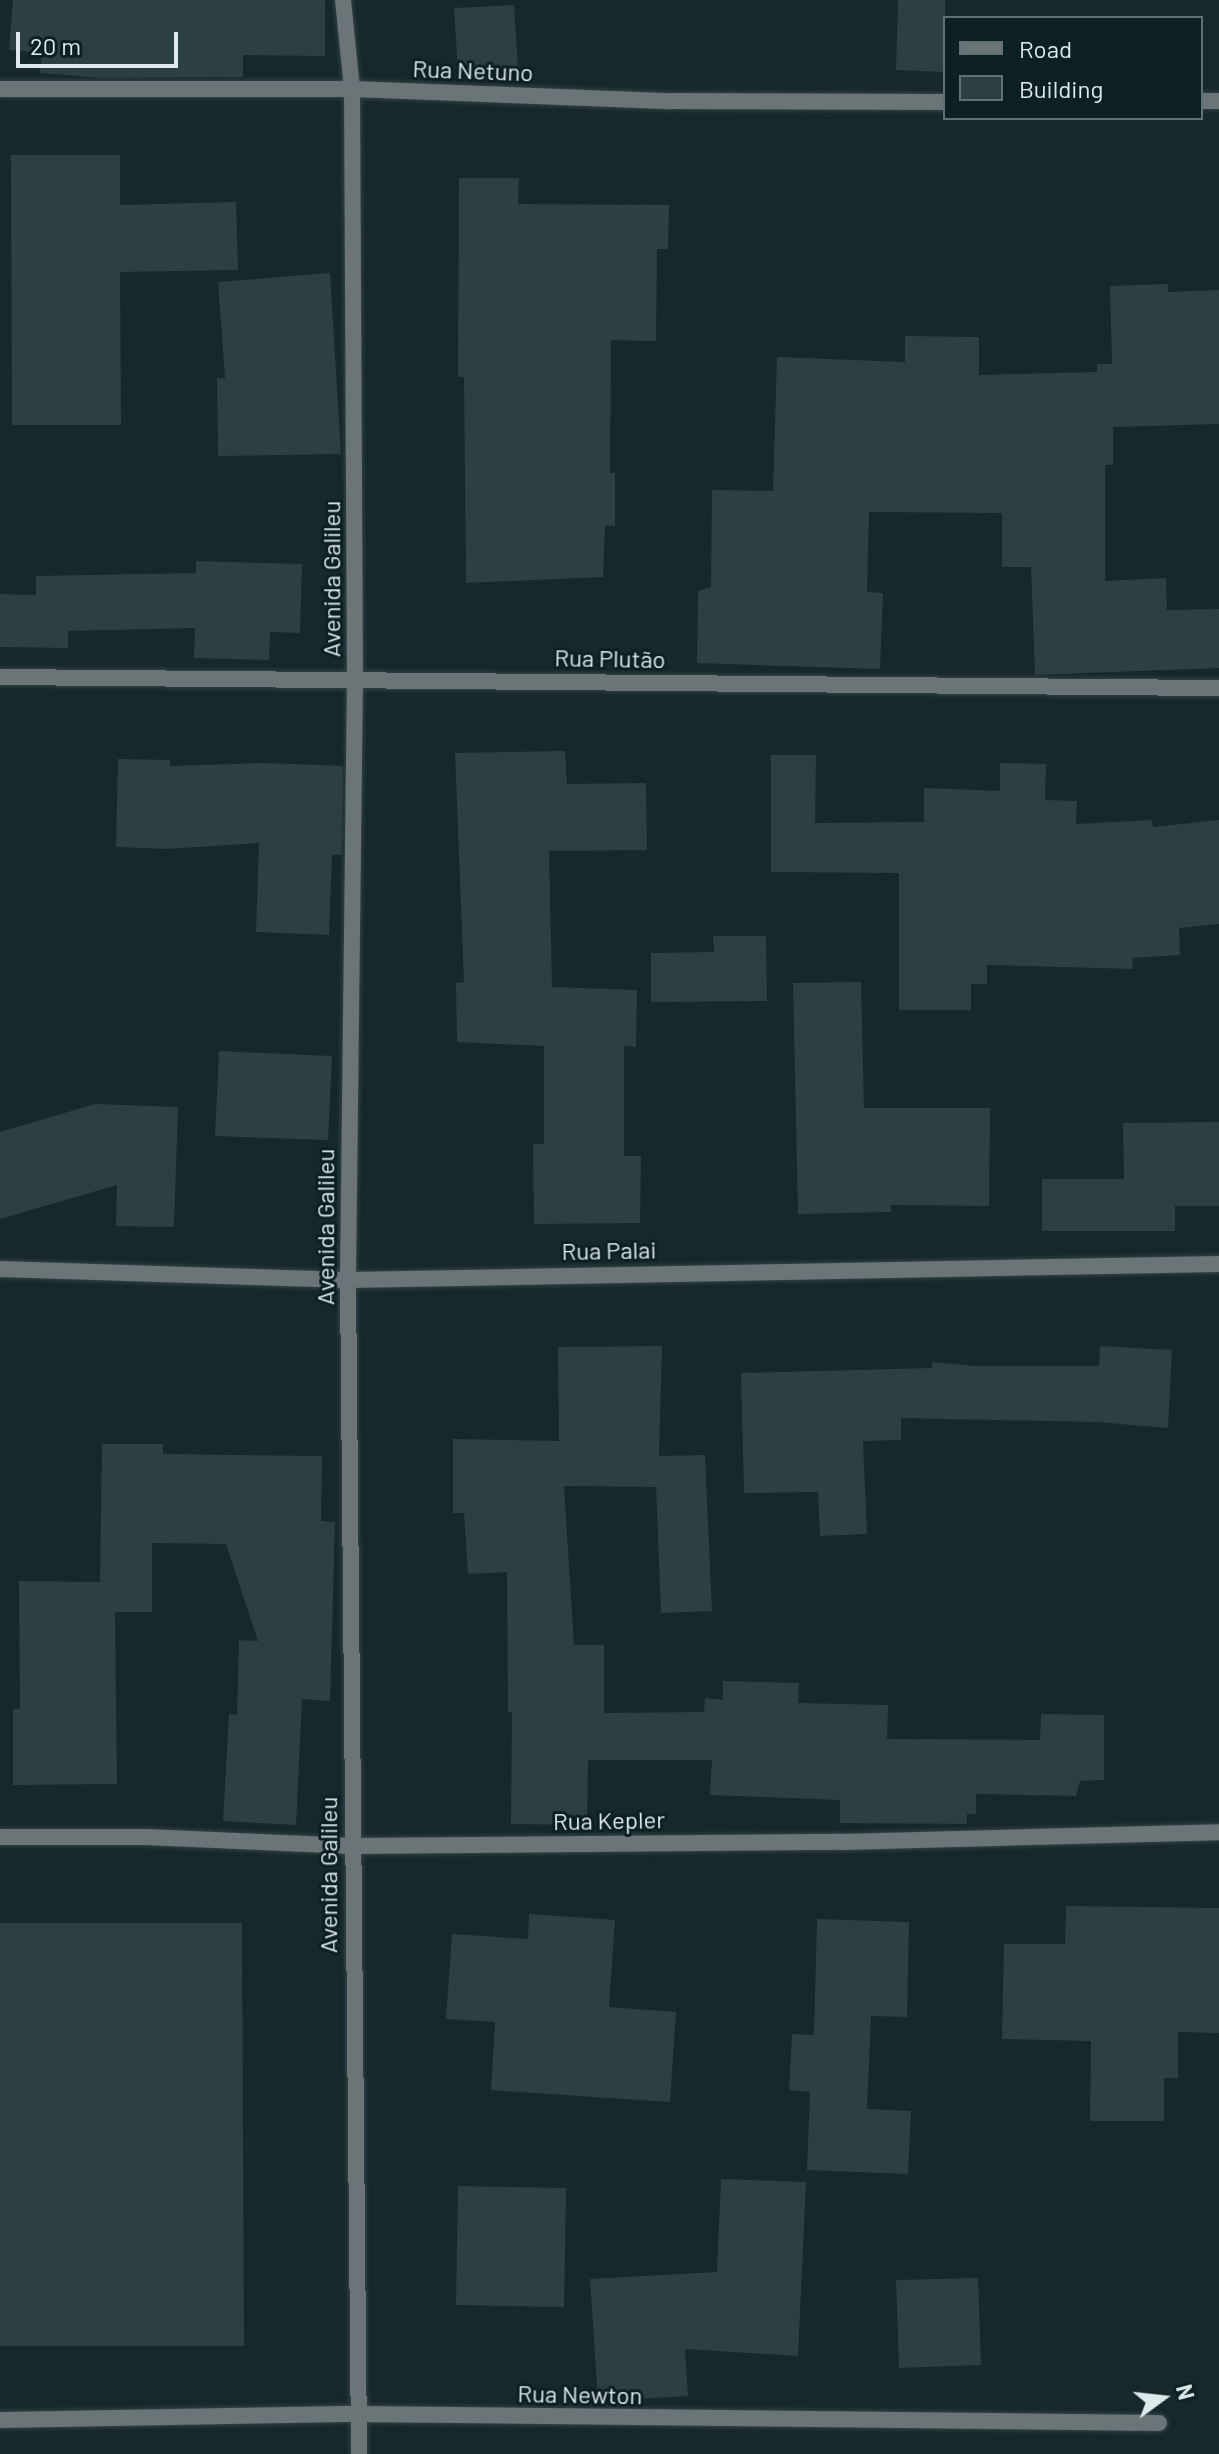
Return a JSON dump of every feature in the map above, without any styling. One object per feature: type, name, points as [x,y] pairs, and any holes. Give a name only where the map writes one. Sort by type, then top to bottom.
[{"type":"street","name":"Avenida Galileu","points":[[343,0],[352,89],[355,677],[348,1280],[359,2454]]},
{"type":"street","name":"Rua Netuno","points":[[0,89],[352,89],[671,101],[943,102]]},
{"type":"street","name":"Rua Plutão","points":[[0,677],[355,677],[1219,688]]},
{"type":"street","name":"Rua Palai","points":[[0,1269],[348,1280],[1219,1264]]},
{"type":"street","name":"Rua Kepler","points":[[0,1837],[146,1837],[352,1846],[843,1842],[1219,1832]]},
{"type":"street","name":"Rua Newton","points":[[0,2420],[358,2414],[1159,2423]]},
{"type":"building","points":[[13,0],[325,0],[325,56],[243,55],[243,77],[101,78],[40,73],[42,53],[9,50]]},
{"type":"building","points":[[898,0],[945,0],[943,72],[896,70]]},
{"type":"building","points":[[514,5],[518,68],[458,72],[454,8]]},
{"type":"building","points":[[11,155],[120,155],[120,205],[236,202],[238,270],[120,272],[121,425],[12,425]]},
{"type":"building","points":[[459,178],[519,178],[518,204],[669,205],[668,249],[657,249],[656,341],[611,340],[610,473],[615,473],[615,526],[605,526],[603,577],[466,583],[464,377],[458,377]]},
{"type":"building","points":[[330,273],[341,454],[218,456],[217,378],[225,378],[218,282]]},
{"type":"building","points":[[1168,284],[1168,292],[1219,290],[1219,424],[1113,427],[1113,465],[1105,465],[1105,581],[1166,578],[1167,610],[1219,609],[1219,668],[1035,675],[1031,567],[1002,567],[1002,513],[869,512],[867,592],[883,593],[880,669],[697,663],[698,591],[711,587],[712,490],[773,491],[777,357],[905,362],[905,336],[979,337],[979,375],[1097,372],[1097,364],[1112,364],[1110,286]]},
{"type":"building","points":[[196,561],[302,564],[300,633],[270,632],[269,660],[194,658],[195,628],[68,631],[68,648],[0,647],[0,594],[36,595],[36,576],[196,573]]},
{"type":"building","points":[[565,751],[567,784],[646,783],[647,850],[549,851],[552,987],[637,990],[636,1047],[624,1046],[624,1156],[641,1156],[640,1223],[534,1224],[533,1144],[544,1144],[544,1046],[457,1042],[456,983],[464,982],[455,753]]},
{"type":"building","points":[[771,755],[816,755],[815,823],[924,822],[924,788],[1000,791],[1000,763],[1046,764],[1045,800],[1077,801],[1076,824],[1152,820],[1153,827],[1219,820],[1219,924],[1179,928],[1180,955],[1132,958],[1133,969],[987,965],[987,984],[971,984],[971,1010],[899,1010],[899,873],[771,872]]},
{"type":"building","points":[[118,759],[170,760],[170,766],[264,763],[343,766],[342,855],[332,855],[329,935],[256,932],[259,843],[167,849],[116,847]]},
{"type":"building","points":[[713,936],[766,936],[767,1001],[651,1002],[651,953],[714,952]]},
{"type":"building","points":[[861,982],[864,1108],[990,1108],[989,1206],[891,1205],[891,1212],[798,1214],[793,983]]},
{"type":"building","points":[[219,1051],[332,1056],[328,1140],[215,1136]]},
{"type":"building","points":[[95,1104],[178,1107],[174,1227],[116,1226],[117,1185],[0,1219],[0,1132]]},
{"type":"building","points":[[1219,1122],[1219,1206],[1175,1206],[1175,1231],[1042,1231],[1042,1179],[1124,1179],[1123,1123]]},
{"type":"building","points":[[662,1346],[659,1456],[705,1455],[712,1611],[661,1613],[656,1487],[564,1486],[574,1645],[604,1645],[604,1713],[704,1712],[705,1698],[723,1700],[723,1681],[799,1683],[798,1703],[888,1705],[887,1739],[1040,1740],[1041,1714],[1104,1715],[1104,1780],[1080,1781],[1076,1796],[976,1794],[976,1814],[967,1814],[967,1824],[840,1823],[840,1800],[710,1795],[712,1760],[588,1760],[587,1825],[511,1824],[512,1712],[508,1712],[507,1572],[468,1574],[464,1513],[453,1513],[453,1439],[559,1441],[558,1347]]},
{"type":"building","points":[[1100,1346],[1172,1350],[1168,1428],[1096,1422],[901,1418],[901,1440],[863,1441],[867,1534],[820,1536],[818,1492],[744,1493],[741,1373],[932,1368],[932,1362],[975,1366],[1099,1366]]},
{"type":"building","points":[[102,1444],[163,1444],[163,1454],[322,1456],[321,1521],[335,1522],[330,1701],[302,1699],[296,1825],[223,1821],[229,1714],[237,1715],[239,1640],[258,1641],[226,1544],[152,1543],[152,1612],[115,1612],[117,1784],[13,1785],[13,1709],[20,1709],[19,1581],[100,1582]]},
{"type":"building","points":[[1066,1906],[1219,1908],[1219,2033],[1178,2032],[1178,2078],[1164,2078],[1164,2121],[1090,2121],[1091,2041],[1002,2039],[1004,1944],[1065,1944]]},
{"type":"building","points":[[529,1914],[615,1920],[609,2007],[676,2012],[670,2102],[491,2090],[495,2022],[446,2019],[452,1934],[528,1939]]},
{"type":"building","points":[[817,1919],[909,1922],[907,2017],[871,2016],[867,2109],[911,2111],[908,2174],[807,2170],[810,2092],[789,2090],[792,2034],[814,2035]]},
{"type":"building","points":[[0,1923],[242,1923],[244,2346],[0,2346]]},
{"type":"building","points":[[721,2179],[806,2182],[798,2356],[685,2349],[688,2396],[598,2401],[590,2279],[717,2272]]},
{"type":"building","points":[[458,2186],[566,2188],[564,2307],[456,2305]]},
{"type":"building","points":[[978,2278],[981,2365],[899,2368],[896,2280]]}]
